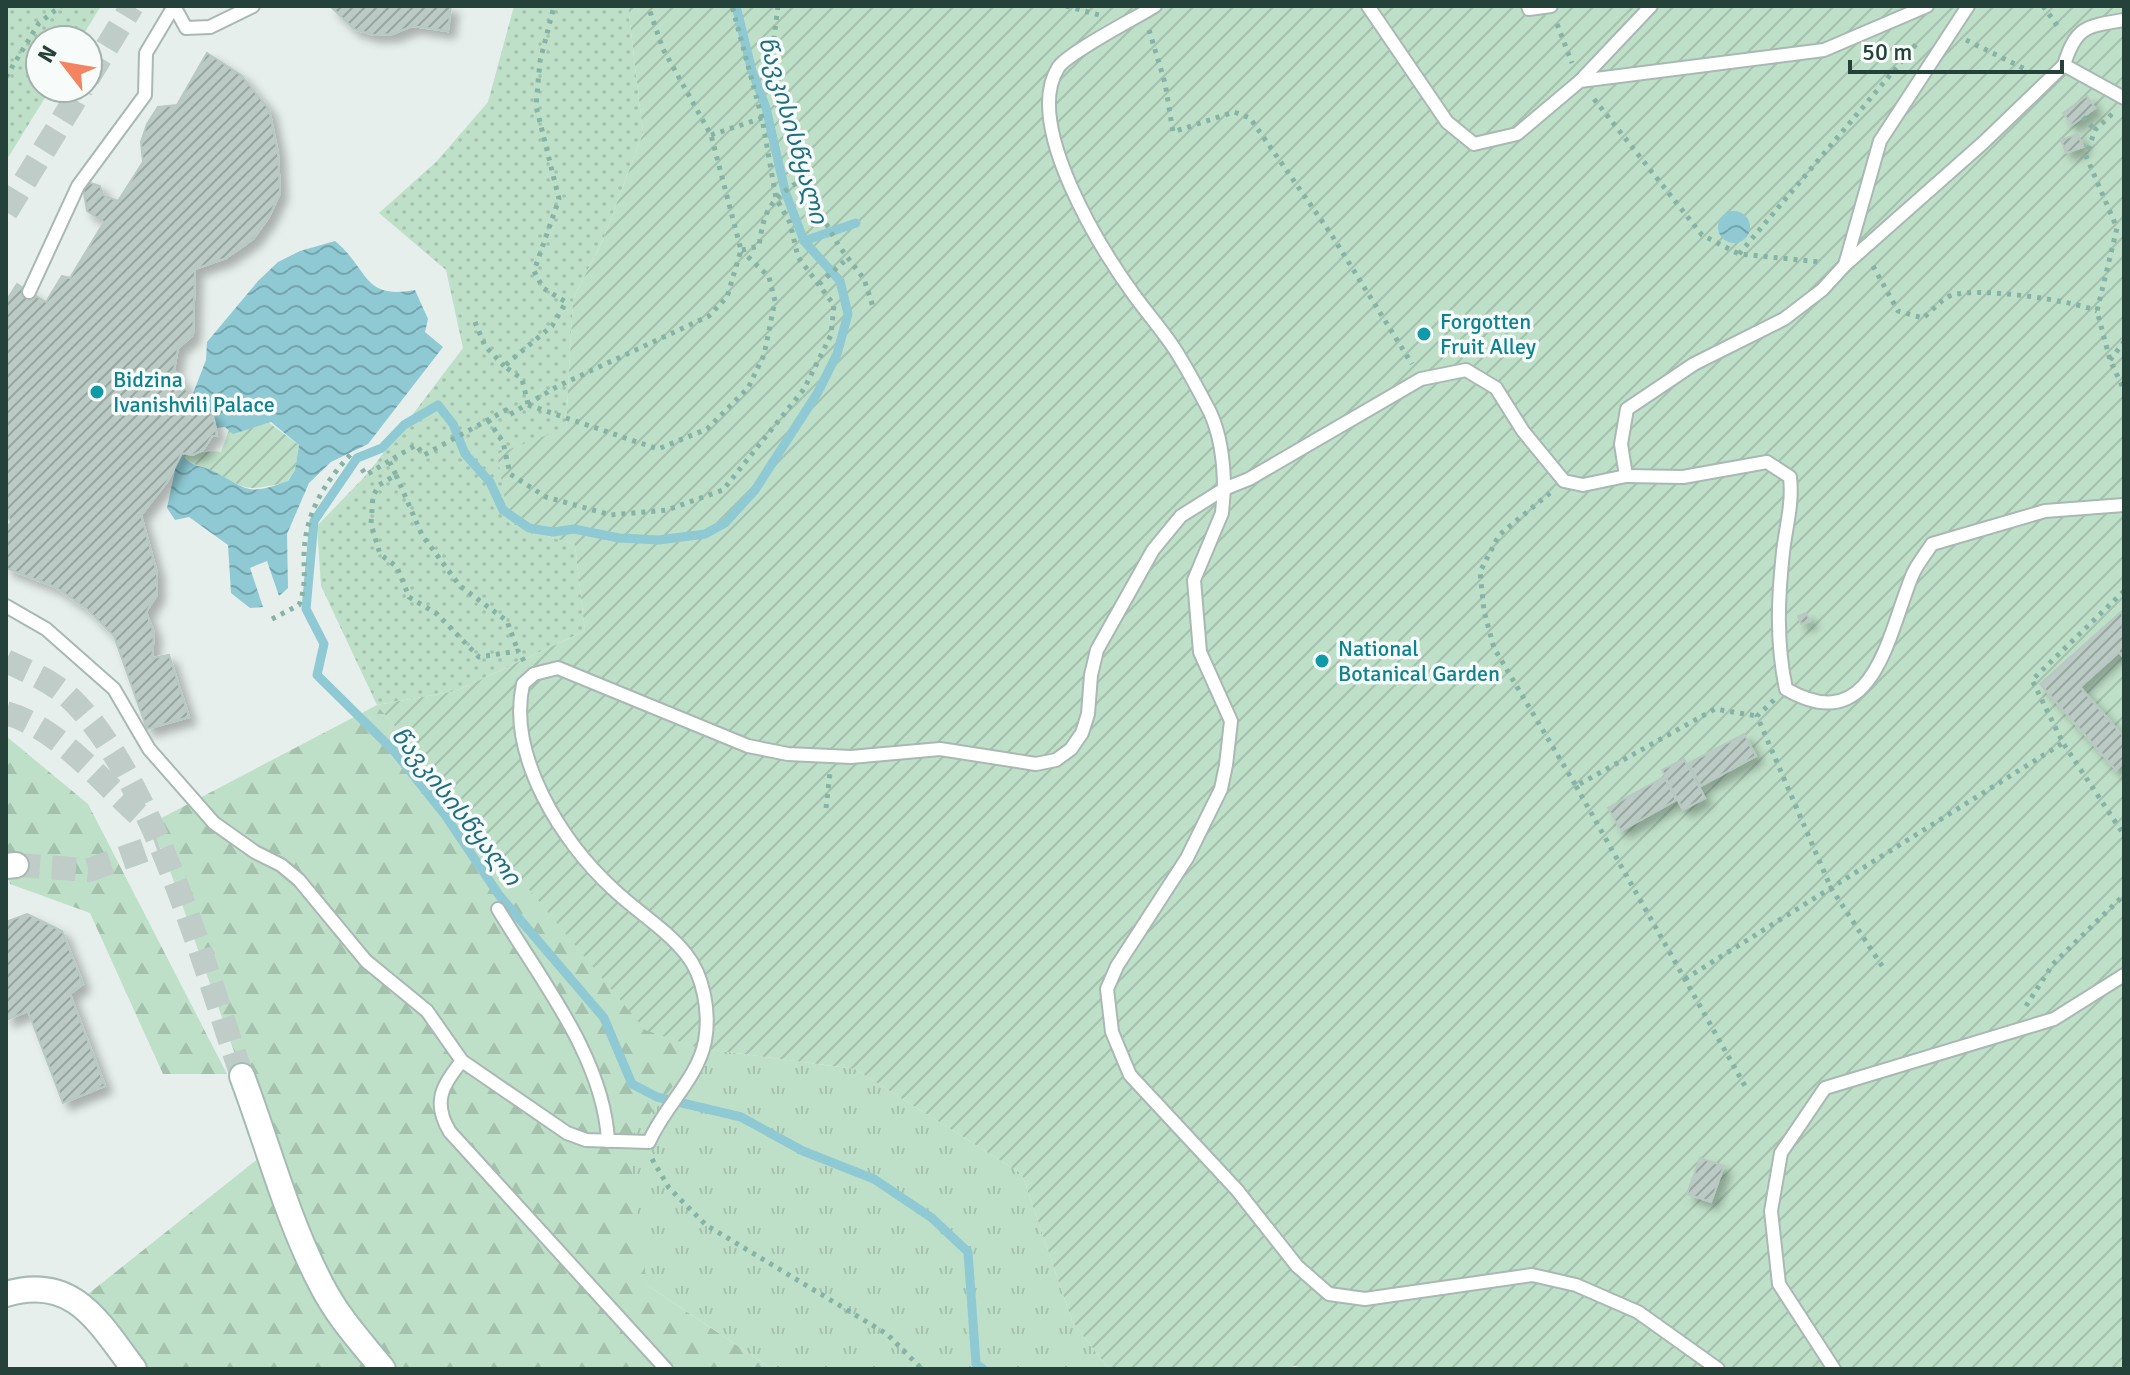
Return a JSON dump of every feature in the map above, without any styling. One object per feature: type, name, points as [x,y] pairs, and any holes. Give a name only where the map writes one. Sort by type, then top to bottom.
[{"type":"main road","points":[[242,1076],[293,1218],[322,1286],[354,1334],[383,1369]]},
{"type":"main road","points":[[6,1294],[47,1287],[78,1302],[134,1369]]},
{"type":"lane","points":[[174,6],[186,28],[210,27],[253,6]]},
{"type":"lane","points":[[29,292],[78,186],[145,95],[146,53],[174,6]]},
{"type":"lane","points":[[1155,6],[1060,64],[1050,84],[1048,105],[1058,155],[1081,207],[1132,293],[1174,348],[1211,415],[1224,459],[1222,513],[1194,580],[1200,652],[1231,721],[1221,789],[1187,858],[1117,966],[1107,989],[1112,1032],[1130,1075],[1237,1190],[1297,1266],[1329,1294],[1365,1299],[1532,1275],[1576,1285],[1638,1312],[1718,1369]]},
{"type":"lane","points":[[1368,6],[1447,122],[1474,144],[1517,134],[1580,81],[1651,6]]},
{"type":"lane","points":[[1528,6],[1529,9],[1551,6]]},
{"type":"lane","points":[[1580,81],[1824,50],[1927,6]]},
{"type":"lane","points":[[1845,265],[1880,141],[1968,6]]},
{"type":"lane","points":[[1626,476],[1621,444],[1627,409],[1694,364],[1784,319],[1822,290],[1845,265],[2064,65],[2071,41],[2086,26],[2124,20]]},
{"type":"lane","points":[[2064,65],[2124,98]]},
{"type":"lane","points":[[6,606],[46,629],[114,689],[149,749],[214,823],[255,852],[281,865],[299,880],[366,961],[427,1011],[462,1061],[567,1133],[586,1140],[649,1142],[657,1123],[701,1056],[705,1038],[705,1001],[696,971],[671,938],[610,886],[572,842],[547,804],[521,725],[523,684],[534,674],[558,668],[573,672],[602,688],[659,708],[748,746],[831,756],[940,749],[1036,764],[1056,760],[1071,749],[1082,733],[1088,714],[1097,650],[1153,550],[1181,516],[1421,379],[1466,370],[1496,388],[1523,431],[1564,481],[1583,485],[1626,476],[1683,477],[1767,462],[1790,477],[1792,500],[1778,595],[1777,647],[1786,689],[1808,702],[1830,704],[1867,684],[1889,649],[1913,573],[1932,544],[2045,511],[2124,505]]},
{"type":"lane","points":[[498,909],[590,1063],[607,1113],[608,1141]]},
{"type":"lane","points":[[1834,1369],[1779,1284],[1771,1211],[1781,1153],[1825,1088],[2054,1019],[2124,975]]},
{"type":"lane","points":[[462,1061],[444,1083],[440,1094],[442,1119],[450,1132],[666,1369]]},
{"type":"path","points":[[6,77],[39,23],[61,6]]},
{"type":"path","points":[[504,366],[552,326],[566,302],[543,288],[534,271],[559,199],[536,106],[540,61],[554,6]]},
{"type":"path","points":[[362,469],[366,475],[416,445],[424,455],[506,410],[509,415],[558,386],[709,316],[727,297],[741,250],[711,135],[663,49],[648,6]]},
{"type":"path","points":[[488,420],[503,442],[510,474],[546,497],[611,515],[667,510],[723,490],[804,389],[831,335],[834,305],[798,257],[790,223],[776,198],[762,118],[732,6]]},
{"type":"path","points":[[778,6],[769,78],[801,180],[864,279],[874,310]]},
{"type":"path","points":[[1551,6],[1580,81],[1702,235],[1739,254],[1845,265],[1871,263],[1898,311],[1923,318],[1952,295],[2001,294],[2073,301],[2097,311]]},
{"type":"path","points":[[2043,6],[2071,41]]},
{"type":"path","points":[[1739,254],[1926,32]]},
{"type":"path","points":[[1951,33],[2047,81]]},
{"type":"path","points":[[1154,36],[1173,132],[1234,112],[1250,118],[1331,234],[1421,379]]},
{"type":"path","points":[[2114,112],[2095,130],[2086,156],[2117,228],[2097,311],[2110,360],[2124,390]]},
{"type":"path","points":[[2083,117],[2095,130]]},
{"type":"path","points":[[711,135],[762,118]]},
{"type":"path","points":[[741,250],[759,246],[763,213],[776,198],[801,180]]},
{"type":"path","points":[[528,404],[658,449],[707,429],[748,388],[764,355],[775,301],[769,277],[741,250]]},
{"type":"path","points":[[819,284],[848,258]]},
{"type":"path","points":[[475,322],[485,346],[522,379],[528,404]]},
{"type":"path","points":[[2110,360],[2124,342]]},
{"type":"path","points":[[272,619],[299,605],[306,577],[305,533],[312,510],[330,477],[351,454]]},
{"type":"path","points":[[389,461],[422,535],[460,586],[507,621],[518,651],[534,674]]},
{"type":"path","points":[[396,475],[379,485],[373,496],[371,524],[380,554],[397,567],[409,597],[437,614],[479,657],[518,651]]},
{"type":"path","points":[[1564,481],[1499,535],[1480,572],[1484,611],[1494,648],[1576,786],[1745,1086]]},
{"type":"path","points":[[2124,591],[2032,680],[2063,743],[2124,835]]},
{"type":"path","points":[[1757,716],[1786,689]]},
{"type":"path","points":[[1576,786],[1715,709],[1757,716]]},
{"type":"path","points":[[1757,716],[1831,888],[1884,969]]},
{"type":"path","points":[[1685,979],[2063,743]]},
{"type":"path","points":[[826,808],[831,756]]},
{"type":"path","points":[[2008,1034],[2053,964],[2124,895]]},
{"type":"path","points":[[649,1142],[652,1159],[669,1188],[706,1225],[887,1334],[922,1369]]},
{"type":"green space","points":[[6,6],[101,6],[90,24],[24,24],[24,104],[41,104],[6,161]]},
{"type":"green space","points":[[514,6],[628,6],[643,133],[603,240],[573,299],[566,428],[509,523],[575,545],[585,631],[456,691],[377,705],[321,586],[317,526],[369,472],[463,348],[446,270],[379,213],[437,161],[488,102]]},
{"type":"green space","name":"National Botanical Garden","points":[[628,6],[2124,6],[2124,1369],[1313,1369],[1294,1366],[1284,1369],[1109,1369],[1072,1321],[1022,1174],[855,1069],[698,1048],[645,1030],[377,705],[456,691],[585,631],[575,545],[509,523],[497,454],[566,428],[573,299],[603,240],[643,133]]},
{"type":"green space","points":[[268,422],[299,445],[295,470],[286,483],[248,488],[194,464],[182,454],[221,452],[229,430],[242,431]]},
{"type":"green space","points":[[377,705],[645,1029],[698,1048],[647,1285],[772,1369],[134,1369],[78,1302],[269,1150],[168,865],[150,824]]},
{"type":"green space","points":[[6,736],[88,804],[227,1074],[163,1074],[90,913],[10,884],[6,868]]},
{"type":"green space","points":[[698,1048],[855,1069],[1022,1174],[1072,1321],[1109,1369],[772,1369],[647,1285],[628,1140],[690,1066]]},
{"type":"water","points":[[1734,211],[1745,216],[1750,227],[1745,238],[1734,243],[1723,238],[1718,227],[1723,216]]},
{"type":"water","points":[[335,241],[375,286],[398,292],[415,290],[428,319],[425,332],[443,347],[368,444],[331,462],[309,483],[287,534],[288,588],[279,596],[267,561],[250,568],[263,607],[250,608],[231,593],[228,545],[189,517],[175,520],[167,508],[176,465],[182,454],[194,464],[249,489],[288,481],[295,470],[299,445],[271,422],[233,434],[225,427],[217,428],[213,415],[192,396],[206,360],[207,342],[258,281],[278,262],[300,251]]},
{"type":"building","points":[[330,6],[451,6],[448,31],[412,26],[393,34],[374,35],[354,29]]},
{"type":"building","name":"Bidzina Ivanishvili Palace","points":[[207,53],[241,75],[269,109],[278,153],[280,193],[269,217],[253,239],[226,258],[195,269],[193,335],[178,348],[174,370],[192,399],[213,415],[217,436],[212,436],[203,450],[193,455],[182,453],[167,482],[141,515],[157,573],[157,595],[146,612],[154,633],[152,658],[169,655],[189,717],[147,729],[114,636],[87,609],[55,587],[6,568],[6,526],[12,523],[6,514],[6,301],[17,284],[46,302],[62,276],[70,278],[104,222],[87,211],[83,187],[91,183],[100,186],[103,195],[118,201],[143,162],[141,142],[147,124],[158,107],[177,105]]},
{"type":"building","points":[[2087,96],[2095,108],[2072,125],[2063,113]]},
{"type":"building","points":[[2078,134],[2083,147],[2066,153],[2061,140]]},
{"type":"building","points":[[2122,611],[2124,658],[2119,652],[2080,687],[2124,737],[2124,762],[2116,770],[2040,684]]},
{"type":"building","points":[[1806,613],[1810,621],[1801,624],[1798,616]]},
{"type":"building","points":[[1744,734],[1756,756],[1701,786],[1689,763]]},
{"type":"building","points":[[1684,759],[1705,798],[1683,810],[1662,770]]},
{"type":"building","points":[[1664,777],[1676,800],[1621,831],[1608,808]]},
{"type":"building","points":[[27,914],[62,931],[83,984],[70,994],[105,1086],[63,1103],[28,1011],[6,1020],[6,922]]},
{"type":"building","points":[[1700,1158],[1724,1166],[1711,1202],[1687,1194]]},
{"type":"waterway","name":"წავკისისწყალი","points":[[736,6],[752,71],[766,108],[785,191],[804,241],[840,281],[848,314],[837,354],[818,392],[755,490],[725,523],[705,534],[659,540],[619,538],[574,529],[553,532],[529,528],[503,510],[490,482],[465,454],[453,424],[438,405],[404,425],[382,448],[357,458],[314,521],[306,609],[324,644],[317,675],[394,751],[445,815],[499,895],[604,1018],[632,1084],[657,1097],[741,1117],[803,1151],[874,1179],[932,1218],[968,1252],[976,1364],[983,1369]]},
{"type":"waterway","points":[[804,241],[856,223]]},
{"type":"tunnel","points":[[104,52],[132,6]]},
{"type":"tunnel","points":[[6,212],[72,104]]},
{"type":"tunnel","points":[[6,661],[47,681],[69,697],[99,731],[126,774],[173,875],[242,1076]]},
{"type":"tunnel","points":[[6,713],[25,720],[60,742],[139,815]]},
{"type":"tunnel","points":[[16,865],[89,870],[159,845]]},
{"type":"place","name":"Forgotten Fruit Alley","points":[[1424,334]]},
{"type":"place","name":"Bidzina Ivanishvili Palace","points":[[97,392]]},
{"type":"place","name":"National Botanical Garden","points":[[1322,661]]}]
